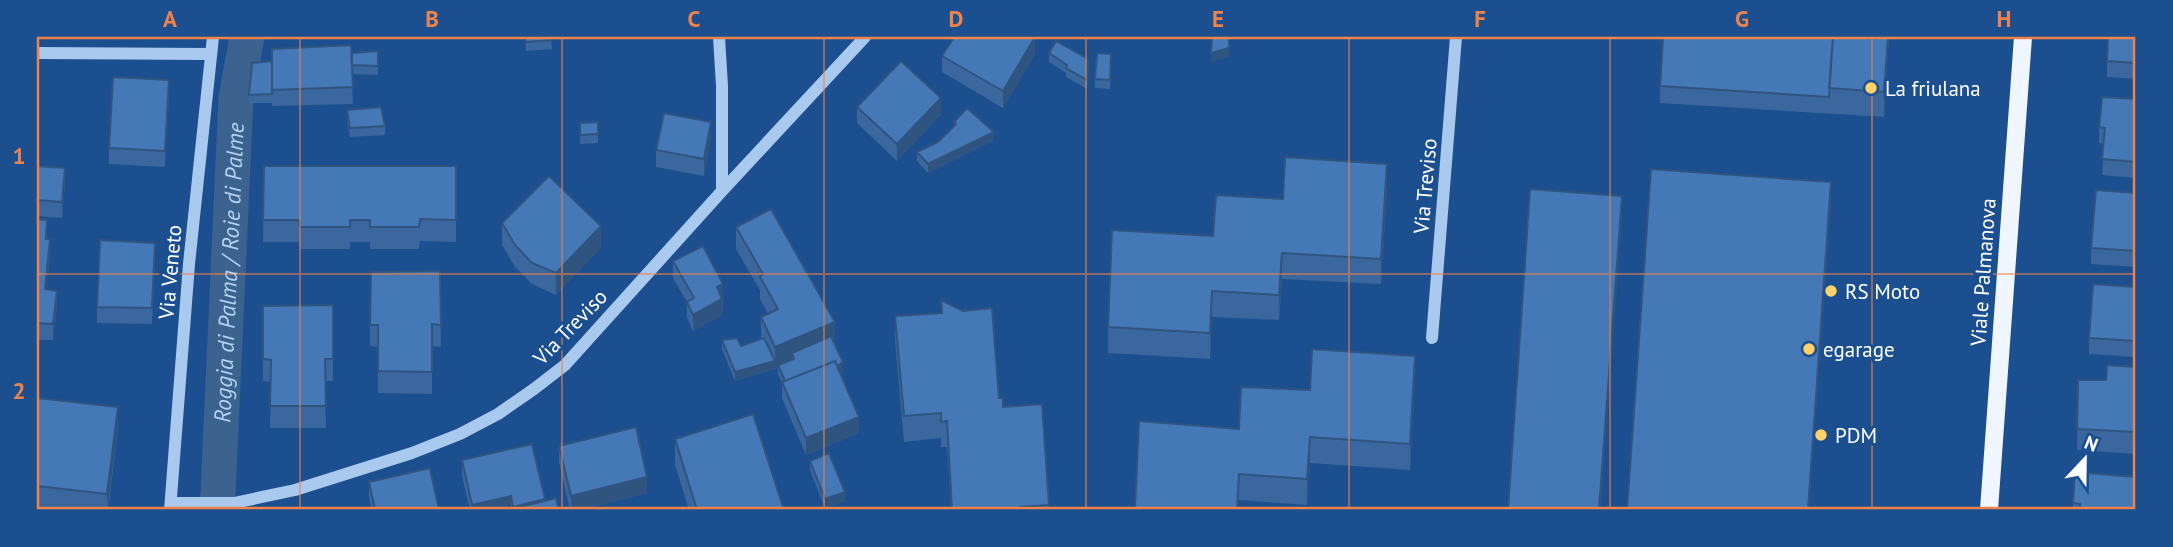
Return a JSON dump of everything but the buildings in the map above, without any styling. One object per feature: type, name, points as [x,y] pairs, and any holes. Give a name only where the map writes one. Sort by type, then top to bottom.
[{"type":"main road","name":"Viale Palmanova","points":[[1989,510],[2023,37]]},
{"type":"street","name":"Via Veneto","points":[[171,507],[190,264],[213,37]]},
{"type":"street","points":[[719,37],[722,191]]},
{"type":"street","name":"Via Treviso","points":[[171,507],[234,503],[295,490],[412,453],[460,434],[498,414],[565,365],[865,37]]},
{"type":"street","name":"Via Treviso","points":[[1432,338],[1456,37]]},
{"type":"street","points":[[37,53],[210,54]]},
{"type":"waterway","name":"Roggia di Palma / Roie di Palme","points":[[215,510],[218,494],[236,98],[247,37]]},
{"type":"place","name":"La friulana","points":[[1871,88]]},
{"type":"place","name":"RS Moto","points":[[1831,291]]},
{"type":"place","name":"egarage","points":[[1809,349]]},
{"type":"place","name":"PDM","points":[[1821,435]]}]
